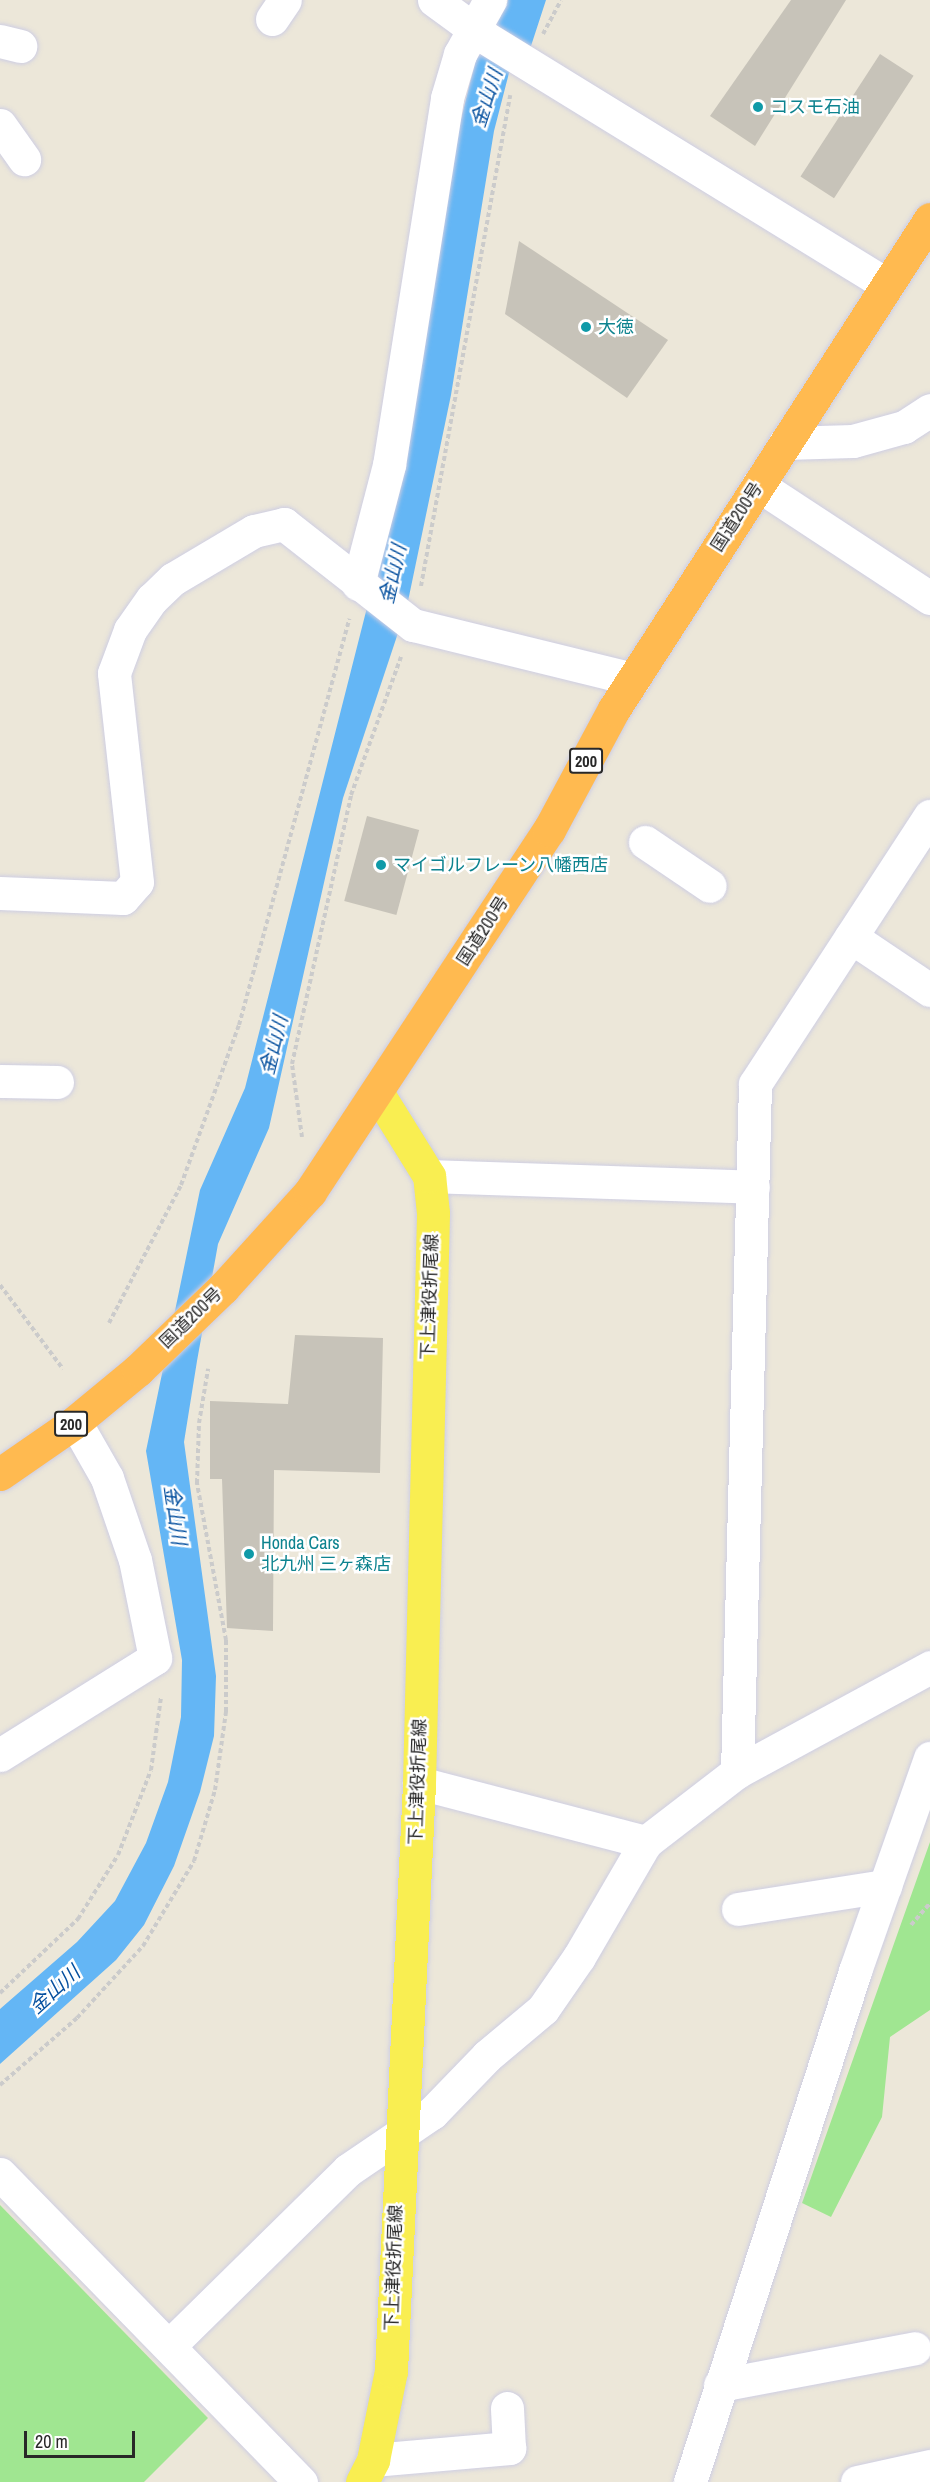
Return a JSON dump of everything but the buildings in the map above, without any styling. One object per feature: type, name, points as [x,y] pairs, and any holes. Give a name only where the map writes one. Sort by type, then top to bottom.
[{"type":"highway","name":"国道200号","points":[[0,1473],[75,1422],[138,1370],[223,1288],[310,1192],[549,830],[633,679],[930,219]]},
{"type":"main road","name":"下上津役折尾線","points":[[367,2471],[391,2371],[396,2209],[403,2133],[419,1783],[432,1213],[429,1176],[378,1092]]},
{"type":"street","points":[[434,0],[479,33],[886,285]]},
{"type":"street","points":[[362,587],[389,465],[447,98],[479,33],[490,0]]},
{"type":"street","points":[[0,125],[24,159]]},
{"type":"street","points":[[785,443],[854,441],[904,428],[930,410]]},
{"type":"street","points":[[758,484],[930,598]]},
{"type":"street","points":[[0,893],[123,898],[137,882],[114,673],[130,630],[173,579],[255,531],[284,524],[413,625],[633,679]]},
{"type":"street","points":[[737,1772],[755,1084],[851,937],[927,829]]},
{"type":"street","points":[[645,842],[710,886]]},
{"type":"street","points":[[851,937],[930,990]]},
{"type":"street","points":[[0,1081],[57,1082]]},
{"type":"street","points":[[429,1176],[753,1187]]},
{"type":"street","points":[[0,1755],[155,1658],[135,1560],[107,1478],[75,1422]]},
{"type":"street","points":[[169,2346],[304,2210],[348,2170],[432,2113],[487,2056],[543,2009],[579,1958],[646,1842],[737,1772],[930,1667]]},
{"type":"street","points":[[690,2482],[885,1886],[930,1758]]},
{"type":"street","points":[[419,1783],[646,1842]]},
{"type":"street","points":[[738,1909],[885,1886]]},
{"type":"street","points":[[0,2174],[301,2482]]},
{"type":"street","points":[[720,2385],[915,2348]]},
{"type":"street","points":[[367,2471],[508,2457],[507,2408]]},
{"type":"street","points":[[857,2482],[894,2478],[930,2466]]},
{"type":"path","points":[[109,1323],[181,1185],[239,1025],[362,587]]},
{"type":"path","points":[[0,1285],[63,1368]]},
{"type":"path","points":[[0,2085],[77,2018],[143,1946],[194,1861],[215,1790],[226,1712],[225,1640],[197,1482],[199,1423],[208,1369]]},
{"type":"path","points":[[0,1993],[78,1919],[118,1855],[151,1770],[161,1696],[155,1658]]},
{"type":"green space","points":[[930,1842],[930,2010],[890,2037],[882,2117],[831,2217],[802,2203]]},
{"type":"green space","points":[[0,2205],[208,2418],[144,2482],[0,2482]]},
{"type":"water","name":"金山川","points":[[508,0],[546,0],[531,46],[509,73],[494,131],[451,395],[407,606],[343,798],[269,1128],[218,1244],[197,1361],[184,1442],[216,1676],[214,1736],[200,1792],[174,1866],[144,1925],[116,1960],[0,2064],[0,2009],[77,1942],[115,1901],[146,1843],[168,1782],[181,1717],[182,1660],[146,1451],[200,1190],[245,1088],[375,576],[447,175],[477,55]]},
{"type":"place","name":"コスモ石油","points":[[758,107]]},
{"type":"place","name":"大徳","points":[[586,327]]},
{"type":"place","name":"マイゴルフレーン八幡西店","points":[[381,865]]},
{"type":"place","name":"Honda Cars 北九州 三ヶ森店","points":[[249,1554]]}]
